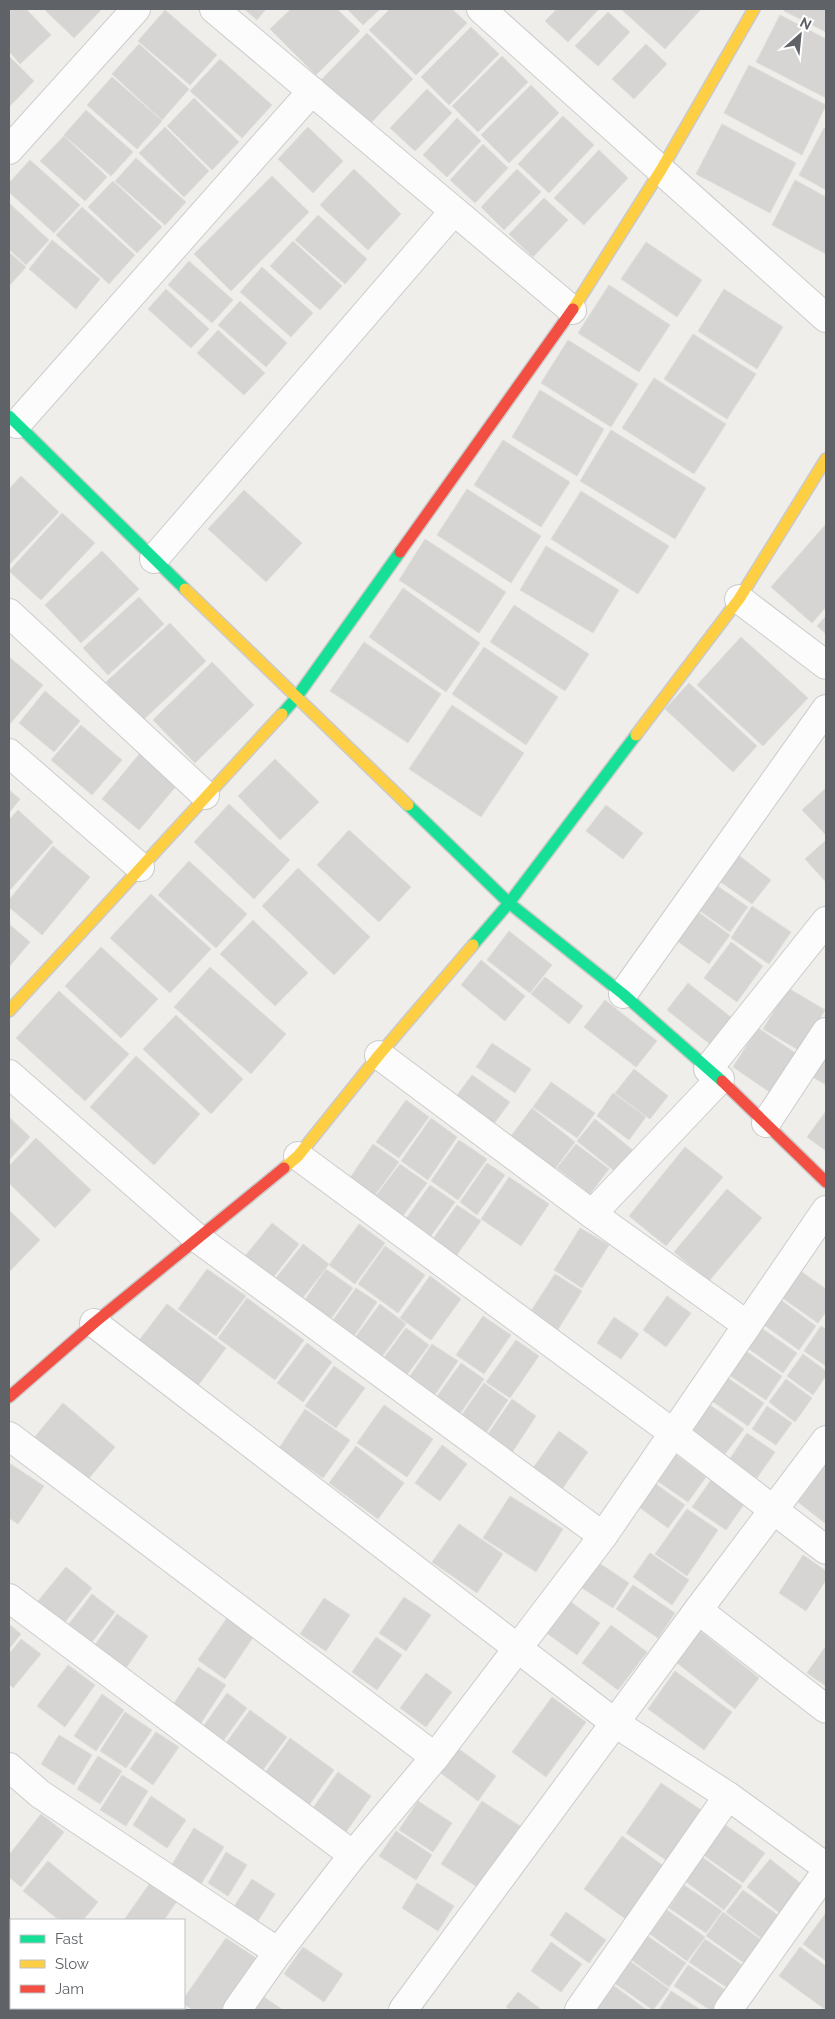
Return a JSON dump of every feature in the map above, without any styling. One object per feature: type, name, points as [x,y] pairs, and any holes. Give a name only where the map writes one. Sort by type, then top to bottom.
[{"type":"street","points":[[9,150],[136,9]]},
{"type":"street","points":[[214,9],[572,310]]},
{"type":"street","points":[[481,9],[826,318]]},
{"type":"street","points":[[9,1011],[296,698],[572,310],[661,170],[754,9]]},
{"type":"street","points":[[312,91],[13,420],[296,698],[509,902],[623,994],[714,1074],[826,1182]]},
{"type":"street","points":[[154,559],[454,211]]},
{"type":"street","points":[[9,1397],[94,1323],[298,1156],[379,1055],[509,902],[739,599],[826,459]]},
{"type":"street","points":[[739,599],[826,666]]},
{"type":"street","points":[[9,613],[206,795]]},
{"type":"street","points":[[623,994],[826,709]]},
{"type":"street","points":[[9,753],[140,867]]},
{"type":"street","points":[[592,1214],[714,1074],[826,921]]},
{"type":"street","points":[[766,1123],[826,1032]]},
{"type":"street","points":[[379,1055],[592,1214],[747,1325]]},
{"type":"street","points":[[9,1074],[196,1238],[603,1536]]},
{"type":"street","points":[[298,1156],[673,1433],[826,1550]]},
{"type":"street","points":[[237,2010],[278,1952],[353,1855],[435,1757],[603,1536],[826,1210]]},
{"type":"street","points":[[94,1323],[615,1723],[728,1796],[826,1867]]},
{"type":"street","points":[[9,1436],[435,1757]]},
{"type":"street","points":[[403,2010],[772,1510],[826,1440]]},
{"type":"street","points":[[9,1598],[353,1855]]},
{"type":"street","points":[[698,1610],[826,1709]]},
{"type":"street","points":[[9,1767],[40,1794],[278,1952]]},
{"type":"street","points":[[579,2010],[728,1796]]},
{"type":"street","points":[[728,2010],[826,1872]]},
{"type":"building","points":[[9,9],[26,9],[51,35],[20,64],[9,51]]},
{"type":"building","points":[[44,9],[102,9],[74,38]]},
{"type":"building","points":[[244,9],[266,9],[257,20]]},
{"type":"building","points":[[291,9],[337,9],[360,31],[316,75],[270,29]]},
{"type":"building","points":[[347,9],[380,9],[363,25]]},
{"type":"building","points":[[390,9],[452,9],[467,23],[416,75],[369,30]]},
{"type":"building","points":[[557,9],[599,9],[568,42],[545,21]]},
{"type":"building","points":[[621,9],[701,9],[665,49]]},
{"type":"building","points":[[785,9],[826,9],[826,32],[784,11]]},
{"type":"building","points":[[165,10],[217,55],[190,85],[138,41]]},
{"type":"building","points":[[608,12],[630,32],[598,66],[575,46]]},
{"type":"building","points":[[780,15],[826,39],[826,98],[756,62]]},
{"type":"building","points":[[471,27],[499,54],[449,105],[421,77]]},
{"type":"building","points":[[367,33],[413,79],[366,128],[319,82]]},
{"type":"building","points":[[139,44],[189,89],[162,120],[112,74]]},
{"type":"building","points":[[646,44],[667,64],[634,99],[612,79]]},
{"type":"building","points":[[9,56],[34,81],[9,107]]},
{"type":"building","points":[[502,56],[528,82],[478,132],[452,106]]},
{"type":"building","points":[[220,59],[272,105],[242,138],[190,91]]},
{"type":"building","points":[[749,65],[826,105],[802,155],[724,113]]},
{"type":"building","points":[[112,77],[162,121],[137,149],[87,105]]},
{"type":"building","points":[[531,85],[559,113],[509,163],[481,135]]},
{"type":"building","points":[[427,89],[452,113],[415,151],[390,128]]},
{"type":"building","points":[[194,98],[239,142],[212,170],[167,126]]},
{"type":"building","points":[[86,110],[133,152],[111,176],[64,135]]},
{"type":"building","points":[[563,116],[594,145],[549,193],[518,164]]},
{"type":"building","points":[[457,118],[481,141],[447,177],[423,155]]},
{"type":"building","points":[[722,124],[796,163],[770,213],[696,174]]},
{"type":"building","points":[[165,127],[209,171],[184,197],[139,153]]},
{"type":"building","points":[[308,127],[343,161],[313,193],[278,159]]},
{"type":"building","points":[[824,128],[826,130],[826,190],[799,175]]},
{"type":"building","points":[[64,136],[107,177],[85,201],[40,161]]},
{"type":"building","points":[[483,144],[508,168],[475,203],[450,180]]},
{"type":"building","points":[[599,150],[628,178],[584,225],[554,198]]},
{"type":"building","points":[[136,158],[186,202],[165,225],[115,181]]},
{"type":"building","points":[[30,160],[80,205],[54,233],[9,192],[9,183]]},
{"type":"building","points":[[354,169],[401,214],[368,250],[320,205]]},
{"type":"building","points":[[517,169],[541,192],[504,230],[481,207]]},
{"type":"building","points":[[272,176],[309,212],[231,291],[194,254]]},
{"type":"building","points":[[795,180],[826,197],[826,254],[772,225]]},
{"type":"building","points":[[113,181],[162,227],[137,253],[88,207]]},
{"type":"building","points":[[544,198],[568,220],[533,257],[509,234]]},
{"type":"building","points":[[9,203],[49,240],[26,265],[9,249]]},
{"type":"building","points":[[82,207],[135,255],[109,284],[56,235]]},
{"type":"building","points":[[318,215],[367,259],[345,284],[295,240]]},
{"type":"building","points":[[52,240],[100,279],[76,309],[29,269]]},
{"type":"building","points":[[293,241],[342,286],[320,310],[270,266]]},
{"type":"building","points":[[646,242],[702,280],[677,317],[621,279]]},
{"type":"building","points":[[9,252],[26,267],[9,286]]},
{"type":"building","points":[[189,261],[233,300],[212,323],[168,285]]},
{"type":"building","points":[[262,267],[313,313],[291,337],[240,292]]},
{"type":"building","points":[[609,285],[670,325],[639,372],[578,333]]},
{"type":"building","points":[[166,289],[209,329],[191,348],[148,309]]},
{"type":"building","points":[[724,289],[783,327],[757,369],[698,331]]},
{"type":"building","points":[[240,301],[287,343],[266,367],[218,325]]},
{"type":"building","points":[[218,330],[265,373],[244,395],[197,353]]},
{"type":"building","points":[[693,334],[756,374],[727,419],[664,379]]},
{"type":"building","points":[[568,340],[638,384],[611,427],[541,383]]},
{"type":"building","points":[[654,378],[726,424],[694,474],[622,428]]},
{"type":"building","points":[[540,390],[604,429],[577,476],[512,437]]},
{"type":"building","points":[[611,430],[706,488],[675,539],[580,481]]},
{"type":"building","points":[[503,440],[570,482],[541,527],[474,485]]},
{"type":"building","points":[[21,476],[59,512],[9,565],[9,489]]},
{"type":"building","points":[[467,489],[541,536],[511,583],[437,535]]},
{"type":"building","points":[[244,490],[302,543],[266,582],[208,529]]},
{"type":"building","points":[[581,491],[669,546],[638,594],[551,539]]},
{"type":"building","points":[[62,513],[95,543],[41,600],[9,571]]},
{"type":"building","points":[[826,524],[826,607],[812,623],[771,587]]},
{"type":"building","points":[[425,539],[506,592],[479,633],[399,580]]},
{"type":"building","points":[[546,546],[619,590],[593,633],[520,590]]},
{"type":"building","points":[[102,551],[139,589],[81,643],[45,605]]},
{"type":"building","points":[[403,588],[480,643],[446,692],[369,637]]},
{"type":"building","points":[[139,597],[164,624],[108,675],[83,648]]},
{"type":"building","points":[[514,605],[589,654],[565,691],[490,642]]},
{"type":"building","points":[[826,616],[826,634],[817,626]]},
{"type":"building","points":[[170,623],[206,661],[142,721],[106,682]]},
{"type":"building","points":[[741,637],[808,698],[763,746],[697,685]]},
{"type":"building","points":[[364,642],[441,694],[408,743],[330,691]]},
{"type":"building","points":[[484,647],[558,697],[526,745],[452,694]]},
{"type":"building","points":[[9,657],[43,685],[9,725]]},
{"type":"building","points":[[212,662],[254,705],[195,763],[153,720]]},
{"type":"building","points":[[689,683],[757,746],[733,772],[665,709]]},
{"type":"building","points":[[45,691],[80,721],[54,752],[19,723]]},
{"type":"building","points":[[452,705],[524,753],[481,817],[409,769]]},
{"type":"building","points":[[81,725],[122,760],[92,795],[51,760]]},
{"type":"building","points":[[141,752],[178,784],[139,830],[102,799]]},
{"type":"building","points":[[275,759],[319,802],[280,840],[238,796]]},
{"type":"building","points":[[826,788],[826,835],[802,810]]},
{"type":"building","points":[[9,790],[20,799],[9,813]]},
{"type":"building","points":[[229,804],[290,860],[254,899],[194,842]]},
{"type":"building","points":[[606,805],[643,833],[623,859],[586,831]]},
{"type":"building","points":[[18,810],[53,842],[9,891],[9,820]]},
{"type":"building","points":[[349,830],[411,887],[379,922],[317,865]]},
{"type":"building","points":[[826,840],[826,882],[805,859]]},
{"type":"building","points":[[53,846],[90,877],[42,935],[9,907],[9,900]]},
{"type":"building","points":[[737,854],[771,880],[752,904],[718,880]]},
{"type":"building","points":[[189,861],[247,914],[216,948],[158,895]]},
{"type":"building","points":[[298,868],[370,937],[334,975],[262,906]]},
{"type":"building","points":[[713,883],[748,907],[730,932],[696,908]]},
{"type":"building","points":[[151,894],[211,949],[170,993],[110,938]]},
{"type":"building","points":[[690,906],[730,935],[709,964],[669,935]]},
{"type":"building","points":[[752,906],[791,932],[769,964],[731,938]]},
{"type":"building","points":[[253,920],[308,973],[275,1006],[220,954]]},
{"type":"building","points":[[9,924],[30,942],[9,967]]},
{"type":"building","points":[[509,931],[552,965],[530,993],[487,960]]},
{"type":"building","points":[[731,942],[763,966],[737,1002],[704,978]]},
{"type":"building","points":[[101,947],[158,999],[121,1038],[65,986]]},
{"type":"building","points":[[481,960],[525,996],[505,1021],[461,985]]},
{"type":"building","points":[[210,967],[286,1034],[251,1074],[174,1007]]},
{"type":"building","points":[[545,977],[583,1006],[569,1024],[531,994]]},
{"type":"building","points":[[688,983],[732,1018],[711,1045],[667,1010]]},
{"type":"building","points":[[788,988],[825,1010],[800,1051],[763,1029]]},
{"type":"building","points":[[59,991],[129,1054],[85,1101],[16,1038]]},
{"type":"building","points":[[605,1000],[657,1041],[636,1067],[584,1027]]},
{"type":"building","points":[[176,1015],[243,1079],[211,1114],[143,1049]]},
{"type":"building","points":[[758,1028],[797,1054],[771,1093],[733,1067]]},
{"type":"building","points":[[492,1043],[531,1069],[515,1093],[476,1067]]},
{"type":"building","points":[[826,1053],[826,1085],[811,1076]]},
{"type":"building","points":[[136,1056],[200,1114],[154,1165],[90,1107]]},
{"type":"building","points":[[634,1069],[668,1096],[650,1119],[615,1093]]},
{"type":"building","points":[[472,1075],[510,1102],[493,1125],[455,1098]]},
{"type":"building","points":[[551,1082],[595,1113],[577,1138],[533,1107]]},
{"type":"building","points":[[613,1093],[646,1117],[629,1140],[597,1116]]},
{"type":"building","points":[[406,1100],[429,1117],[399,1158],[376,1142]]},
{"type":"building","points":[[532,1108],[575,1142],[554,1170],[511,1136]]},
{"type":"building","points":[[826,1111],[826,1151],[807,1137]]},
{"type":"building","points":[[9,1117],[30,1137],[9,1160]]},
{"type":"building","points":[[431,1118],[457,1137],[428,1180],[401,1161]]},
{"type":"building","points":[[595,1119],[635,1152],[617,1173],[577,1141]]},
{"type":"building","points":[[36,1138],[91,1190],[55,1228],[9,1183],[9,1166]]},
{"type":"building","points":[[459,1140],[487,1159],[458,1200],[431,1181]]},
{"type":"building","points":[[373,1144],[399,1162],[375,1195],[350,1178]]},
{"type":"building","points":[[576,1144],[609,1169],[590,1194],[557,1168]]},
{"type":"building","points":[[685,1147],[723,1177],[666,1246],[629,1216]]},
{"type":"building","points":[[487,1163],[505,1175],[477,1215],[460,1202]]},
{"type":"building","points":[[400,1164],[427,1183],[402,1217],[375,1197]]},
{"type":"building","points":[[509,1177],[549,1204],[521,1246],[481,1219]]},
{"type":"building","points":[[430,1185],[455,1202],[428,1240],[403,1223]]},
{"type":"building","points":[[727,1189],[762,1218],[709,1281],[674,1252]]},
{"type":"building","points":[[457,1205],[481,1221],[456,1256],[433,1239]]},
{"type":"building","points":[[9,1210],[40,1240],[9,1272]]},
{"type":"building","points":[[272,1223],[299,1244],[272,1279],[245,1256]]},
{"type":"building","points":[[359,1224],[385,1243],[355,1284],[329,1265]]},
{"type":"building","points":[[580,1228],[609,1245],[582,1288],[554,1270]]},
{"type":"building","points":[[303,1244],[329,1264],[298,1304],[272,1283]]},
{"type":"building","points":[[385,1246],[425,1275],[398,1313],[358,1284]]},
{"type":"building","points":[[207,1269],[246,1296],[216,1336],[178,1309]]},
{"type":"building","points":[[326,1269],[353,1288],[328,1323],[302,1304]]},
{"type":"building","points":[[799,1270],[826,1289],[826,1312],[818,1323],[781,1297]]},
{"type":"building","points":[[555,1274],[582,1291],[557,1331],[529,1314]]},
{"type":"building","points":[[430,1276],[461,1299],[431,1340],[400,1318]]},
{"type":"building","points":[[356,1288],[377,1302],[350,1342],[328,1327]]},
{"type":"building","points":[[667,1296],[691,1313],[666,1347],[643,1330]]},
{"type":"building","points":[[247,1298],[304,1340],[275,1380],[218,1338]]},
{"type":"building","points":[[778,1298],[816,1326],[799,1350],[761,1323]]},
{"type":"building","points":[[167,1304],[226,1348],[194,1391],[134,1347]]},
{"type":"building","points":[[380,1304],[406,1324],[378,1362],[351,1343]]},
{"type":"building","points":[[483,1316],[511,1335],[484,1374],[456,1355]]},
{"type":"building","points":[[614,1317],[639,1334],[621,1359],[597,1343]]},
{"type":"building","points":[[821,1326],[826,1329],[826,1366],[804,1351]]},
{"type":"building","points":[[760,1327],[797,1353],[783,1373],[746,1347]]},
{"type":"building","points":[[406,1328],[429,1345],[406,1376],[383,1359]]},
{"type":"building","points":[[516,1340],[539,1356],[510,1398],[486,1382]]},
{"type":"building","points":[[307,1343],[332,1362],[303,1402],[277,1383]]},
{"type":"building","points":[[432,1344],[458,1361],[434,1396],[408,1379]]},
{"type":"building","points":[[743,1349],[782,1376],[766,1400],[726,1373]]},
{"type":"building","points":[[803,1354],[826,1371],[826,1376],[813,1395],[787,1376]]},
{"type":"building","points":[[461,1363],[484,1379],[459,1415],[435,1399]]},
{"type":"building","points":[[334,1366],[365,1388],[336,1428],[305,1406]]},
{"type":"building","points":[[725,1376],[764,1403],[748,1426],[709,1399]]},
{"type":"building","points":[[786,1379],[812,1398],[795,1422],[769,1402]]},
{"type":"building","points":[[484,1383],[508,1400],[484,1436],[459,1419]]},
{"type":"building","points":[[512,1399],[536,1416],[511,1454],[486,1437]]},
{"type":"building","points":[[63,1403],[115,1447],[85,1483],[33,1439]]},
{"type":"building","points":[[707,1403],[744,1429],[725,1454],[690,1428]]},
{"type":"building","points":[[384,1405],[433,1439],[407,1477],[357,1443]]},
{"type":"building","points":[[767,1406],[792,1423],[776,1445],[752,1429]]},
{"type":"building","points":[[305,1409],[350,1440],[323,1478],[279,1448]]},
{"type":"building","points":[[559,1431],[588,1452],[560,1492],[531,1471]]},
{"type":"building","points":[[747,1433],[775,1452],[757,1478],[729,1460]]},
{"type":"building","points":[[442,1445],[467,1464],[440,1501],[415,1483]]},
{"type":"building","points":[[356,1446],[404,1483],[378,1519],[329,1483]]},
{"type":"building","points":[[669,1450],[706,1477],[688,1502],[650,1476]]},
{"type":"building","points":[[9,1463],[44,1486],[18,1524],[9,1518]]},
{"type":"building","points":[[826,1465],[826,1524],[798,1502]]},
{"type":"building","points":[[649,1479],[685,1505],[668,1528],[632,1502]]},
{"type":"building","points":[[711,1480],[745,1503],[726,1530],[692,1507]]},
{"type":"building","points":[[510,1496],[563,1529],[536,1572],[483,1538]]},
{"type":"building","points":[[687,1509],[718,1530],[687,1576],[655,1554]]},
{"type":"building","points":[[459,1524],[503,1554],[477,1593],[432,1562]]},
{"type":"building","points":[[650,1553],[689,1580],[672,1605],[633,1577]]},
{"type":"building","points":[[803,1555],[826,1571],[826,1580],[806,1611],[779,1593]]},
{"type":"building","points":[[596,1561],[629,1583],[613,1608],[579,1586]]},
{"type":"building","points":[[66,1567],[92,1588],[61,1627],[34,1606]]},
{"type":"building","points":[[633,1585],[675,1613],[658,1638],[616,1609]]},
{"type":"building","points":[[92,1594],[115,1612],[88,1647],[65,1629]]},
{"type":"building","points":[[404,1597],[431,1615],[406,1651],[379,1633]]},
{"type":"building","points":[[324,1598],[350,1615],[326,1651],[300,1634]]},
{"type":"building","points":[[568,1600],[600,1623],[577,1655],[545,1632]]},
{"type":"building","points":[[231,1612],[258,1630],[225,1679],[198,1660]]},
{"type":"building","points":[[117,1614],[148,1636],[124,1671],[92,1649]]},
{"type":"building","points":[[9,1624],[21,1634],[9,1649]]},
{"type":"building","points":[[611,1625],[647,1652],[618,1690],[582,1663]]},
{"type":"building","points":[[700,1631],[759,1678],[735,1709],[676,1662]]},
{"type":"building","points":[[376,1637],[402,1655],[377,1690],[352,1672]]},
{"type":"building","points":[[21,1639],[41,1654],[13,1688],[9,1684],[9,1654]]},
{"type":"building","points":[[826,1646],[826,1686],[807,1673]]},
{"type":"building","points":[[68,1665],[95,1685],[65,1727],[37,1706]]},
{"type":"building","points":[[198,1667],[226,1685],[197,1729],[169,1711]]},
{"type":"building","points":[[675,1671],[732,1712],[704,1750],[648,1709]]},
{"type":"building","points":[[426,1673],[452,1692],[426,1727],[400,1708]]},
{"type":"building","points":[[227,1693],[247,1708],[220,1745],[200,1731]]},
{"type":"building","points":[[102,1694],[124,1710],[96,1751],[74,1736]]},
{"type":"building","points":[[552,1697],[586,1722],[546,1777],[512,1752]]},
{"type":"building","points":[[250,1710],[287,1737],[260,1774],[223,1747]]},
{"type":"building","points":[[125,1712],[152,1730],[126,1768],[100,1751]]},
{"type":"building","points":[[156,1732],[179,1747],[153,1785],[130,1769]]},
{"type":"building","points":[[59,1735],[92,1755],[74,1785],[41,1764]]},
{"type":"building","points":[[290,1738],[334,1770],[307,1808],[262,1777]]},
{"type":"building","points":[[452,1744],[496,1776],[478,1801],[434,1768]]},
{"type":"building","points":[[98,1756],[122,1771],[100,1804],[77,1789]]},
{"type":"building","points":[[338,1772],[371,1796],[344,1835],[311,1811]]},
{"type":"building","points":[[122,1775],[148,1791],[126,1826],[100,1810]]},
{"type":"building","points":[[661,1783],[704,1812],[669,1862],[626,1833]]},
{"type":"building","points":[[151,1796],[186,1820],[167,1848],[133,1825]]},
{"type":"building","points":[[418,1801],[452,1823],[433,1852],[399,1830]]},
{"type":"building","points":[[482,1801],[520,1826],[479,1888],[441,1864]]},
{"type":"building","points":[[41,1814],[64,1832],[21,1887],[9,1877],[9,1855]]},
{"type":"building","points":[[724,1824],[765,1853],[743,1883],[702,1854]]},
{"type":"building","points":[[194,1828],[224,1847],[201,1884],[171,1866]]},
{"type":"building","points":[[396,1831],[432,1855],[416,1880],[379,1856]]},
{"type":"building","points":[[622,1836],[665,1867],[627,1920],[584,1889]]},
{"type":"building","points":[[226,1852],[247,1865],[228,1896],[208,1883]]},
{"type":"building","points":[[702,1857],[742,1886],[724,1910],[685,1881]]},
{"type":"building","points":[[770,1859],[804,1886],[782,1915],[747,1887]]},
{"type":"building","points":[[48,1861],[98,1902],[84,1919],[58,1919],[23,1891]]},
{"type":"building","points":[[252,1879],[275,1894],[256,1924],[233,1908]]},
{"type":"building","points":[[150,1883],[177,1901],[165,1919],[125,1919]]},
{"type":"building","points":[[417,1883],[454,1906],[438,1931],[402,1908]]},
{"type":"building","points":[[684,1885],[722,1911],[706,1933],[669,1908]]},
{"type":"building","points":[[743,1890],[778,1915],[761,1938],[726,1912]]},
{"type":"building","points":[[667,1910],[705,1937],[687,1961],[650,1934]]},
{"type":"building","points":[[566,1912],[606,1940],[589,1963],[550,1935]]},
{"type":"building","points":[[723,1912],[761,1940],[744,1963],[706,1936]]},
{"type":"building","points":[[826,1913],[826,1961],[803,1944]]},
{"type":"building","points":[[646,1935],[686,1963],[669,1987],[630,1959]]},
{"type":"building","points":[[226,1938],[256,1958],[221,2010],[193,2010],[185,2005],[185,1997]]},
{"type":"building","points":[[705,1939],[745,1967],[729,1989],[689,1962]]},
{"type":"building","points":[[551,1942],[582,1964],[561,1992],[531,1971]]},
{"type":"building","points":[[303,1947],[343,1974],[324,2002],[284,1974]]},
{"type":"building","points":[[800,1947],[826,1966],[826,2010],[779,1976]]},
{"type":"building","points":[[628,1960],[669,1989],[653,2010],[613,1982]]},
{"type":"building","points":[[688,1965],[728,1992],[716,2010],[710,2010],[674,1986]]},
{"type":"building","points":[[614,1986],[647,2010],[601,2010],[597,2008]]},
{"type":"building","points":[[671,1991],[701,2010],[659,2010]]},
{"type":"building","points":[[518,1992],[542,2010],[510,2010],[506,2007]]},
{"type":"building","points":[[258,1993],[283,2010],[246,2010]]},
{"type":"building","points":[[163,2009],[165,2010],[108,2010]]},
{"type":"traffic: fast","points":[[9,416],[185,589]]},
{"type":"traffic: fast","points":[[282,714],[296,698],[400,552]]},
{"type":"traffic: fast","points":[[473,945],[509,903],[636,735]]},
{"type":"traffic: fast","points":[[408,805],[509,903],[623,994],[722,1081]]},
{"type":"traffic: slow","points":[[573,309],[661,170],[754,9]]},
{"type":"traffic: slow","points":[[636,735],[739,599],[826,459]]},
{"type":"traffic: slow","points":[[185,589],[408,805]]},
{"type":"traffic: slow","points":[[9,1011],[282,714]]},
{"type":"traffic: slow","points":[[284,1168],[298,1156],[379,1055],[473,945]]},
{"type":"traffic: jam","points":[[400,552],[573,309]]},
{"type":"traffic: jam","points":[[722,1081],[826,1182]]},
{"type":"traffic: jam","points":[[9,1397],[94,1323],[284,1168]]}]
